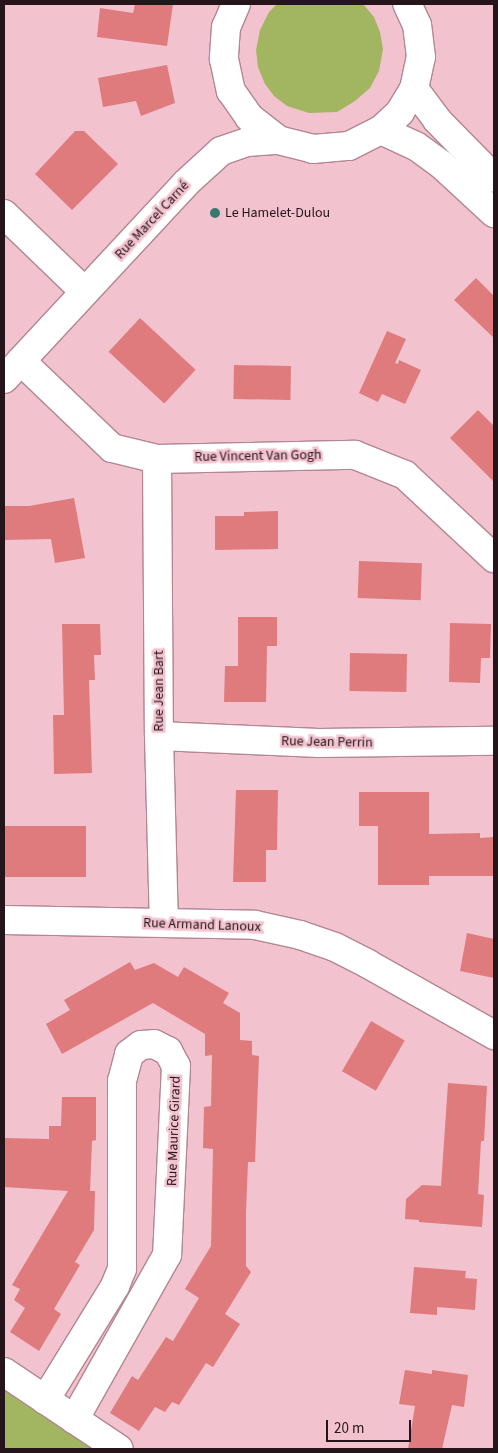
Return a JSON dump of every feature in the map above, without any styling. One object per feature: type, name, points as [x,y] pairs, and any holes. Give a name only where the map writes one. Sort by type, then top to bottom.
[{"type":"street","points":[[221,151],[231,116],[232,90],[224,59],[226,27],[236,4]]},
{"type":"street","points":[[232,90],[249,118],[278,140],[313,149],[349,146],[381,130],[400,112],[414,89],[421,57],[417,26],[407,4]]},
{"type":"street","points":[[414,89],[437,120],[494,178]]},
{"type":"street","points":[[381,130],[416,146],[442,165],[494,214]]},
{"type":"street","name":"Rue Marcel Carné","points":[[12,370],[182,188],[221,151],[247,142],[278,140]]},
{"type":"street","points":[[4,214],[85,292]]},
{"type":"street","name":"Rue Vincent Van Gogh","points":[[12,370],[112,448],[157,459],[354,455],[405,475],[494,558]]},
{"type":"street","name":"Rue Jean Bart","points":[[157,459],[159,736],[164,922]]},
{"type":"street","name":"Rue Jean Perrin","points":[[159,736],[318,743],[494,741]]},
{"type":"street","name":"Rue Armand Lanoux","points":[[4,920],[255,925],[300,935],[335,947],[368,964],[494,1035]]},
{"type":"street","name":"Rue Maurice Girard","points":[[45,1400],[115,1286],[122,1269],[122,1081],[129,1054],[141,1045],[154,1044],[168,1051],[176,1066],[168,1255],[74,1420]]},
{"type":"street","points":[[4,1372],[118,1449]]},
{"type":"green space","points":[[277,4],[363,4],[374,17],[380,32],[383,49],[379,71],[370,88],[355,101],[337,112],[309,113],[287,106],[274,96],[265,84],[258,67],[256,50],[260,30],[269,12]]},
{"type":"green space","points":[[4,1389],[93,1449],[4,1449]]},
{"type":"building","points":[[135,4],[173,4],[167,46],[97,37],[100,8],[133,13]]},
{"type":"building","points":[[167,65],[175,103],[141,116],[136,101],[103,107],[98,78]]},
{"type":"building","points":[[75,131],[84,131],[118,164],[72,210],[35,174]]},
{"type":"building","points":[[476,278],[494,296],[494,338],[454,300]]},
{"type":"building","points":[[140,318],[196,370],[164,403],[109,352]]},
{"type":"building","points":[[387,331],[406,339],[395,363],[398,364],[399,360],[421,370],[405,404],[382,394],[378,402],[359,393]]},
{"type":"building","points":[[234,365],[291,366],[290,400],[233,399]]},
{"type":"building","points":[[478,410],[494,426],[494,482],[450,438]]},
{"type":"building","points":[[74,498],[85,558],[55,563],[51,539],[4,540],[4,506],[29,506]]},
{"type":"building","points":[[278,511],[278,549],[215,550],[215,516],[244,516],[244,512]]},
{"type":"building","points":[[359,561],[422,563],[421,600],[358,598]]},
{"type":"building","points":[[238,617],[277,617],[277,646],[267,646],[266,702],[224,702],[225,666],[238,666]]},
{"type":"building","points":[[450,623],[491,624],[490,658],[481,658],[480,683],[449,682]]},
{"type":"building","points":[[62,624],[100,624],[101,655],[94,655],[95,680],[89,680],[92,773],[54,774],[53,715],[64,715]]},
{"type":"building","points":[[350,653],[407,654],[406,692],[349,691]]},
{"type":"building","points":[[236,790],[278,790],[277,850],[266,850],[266,882],[233,882]]},
{"type":"building","points":[[359,792],[429,792],[429,834],[480,833],[480,838],[494,837],[494,876],[429,876],[429,885],[378,885],[378,826],[359,826]]},
{"type":"building","points":[[4,826],[86,826],[86,877],[4,877]]},
{"type":"building","points":[[467,933],[494,939],[494,978],[460,971]]},
{"type":"building","points":[[130,962],[135,970],[154,963],[178,977],[184,967],[229,993],[223,1003],[240,1013],[240,1040],[252,1041],[252,1055],[259,1056],[255,1162],[248,1162],[246,1212],[246,1266],[251,1272],[225,1314],[240,1324],[213,1367],[206,1363],[179,1405],[172,1402],[165,1412],[155,1407],[139,1431],[110,1413],[132,1376],[138,1380],[166,1337],[173,1341],[199,1298],[185,1289],[211,1246],[213,1149],[203,1148],[204,1107],[211,1106],[212,1055],[205,1056],[205,1034],[153,1003],[62,1054],[46,1024],[70,1010],[64,1000]]},
{"type":"building","points":[[371,1021],[405,1040],[376,1091],[342,1071]]},
{"type":"building","points":[[448,1083],[487,1086],[484,1141],[481,1141],[478,1194],[484,1195],[482,1227],[419,1222],[419,1220],[405,1219],[406,1199],[422,1185],[441,1186]]},
{"type":"building","points":[[62,1097],[96,1097],[96,1140],[92,1141],[90,1191],[95,1191],[94,1230],[75,1262],[80,1265],[54,1309],[61,1314],[39,1351],[10,1332],[25,1308],[14,1300],[20,1289],[12,1285],[68,1191],[4,1187],[4,1138],[49,1139],[49,1126],[61,1126]]},
{"type":"building","points":[[414,1267],[466,1271],[465,1278],[477,1279],[475,1310],[437,1307],[437,1315],[410,1313]]},
{"type":"building","points":[[405,1370],[432,1374],[432,1370],[468,1375],[464,1407],[452,1405],[442,1449],[408,1449],[415,1406],[399,1404]]},
{"type":"place","name":"Le Hamelet-Dulou","points":[[215,213]]}]
